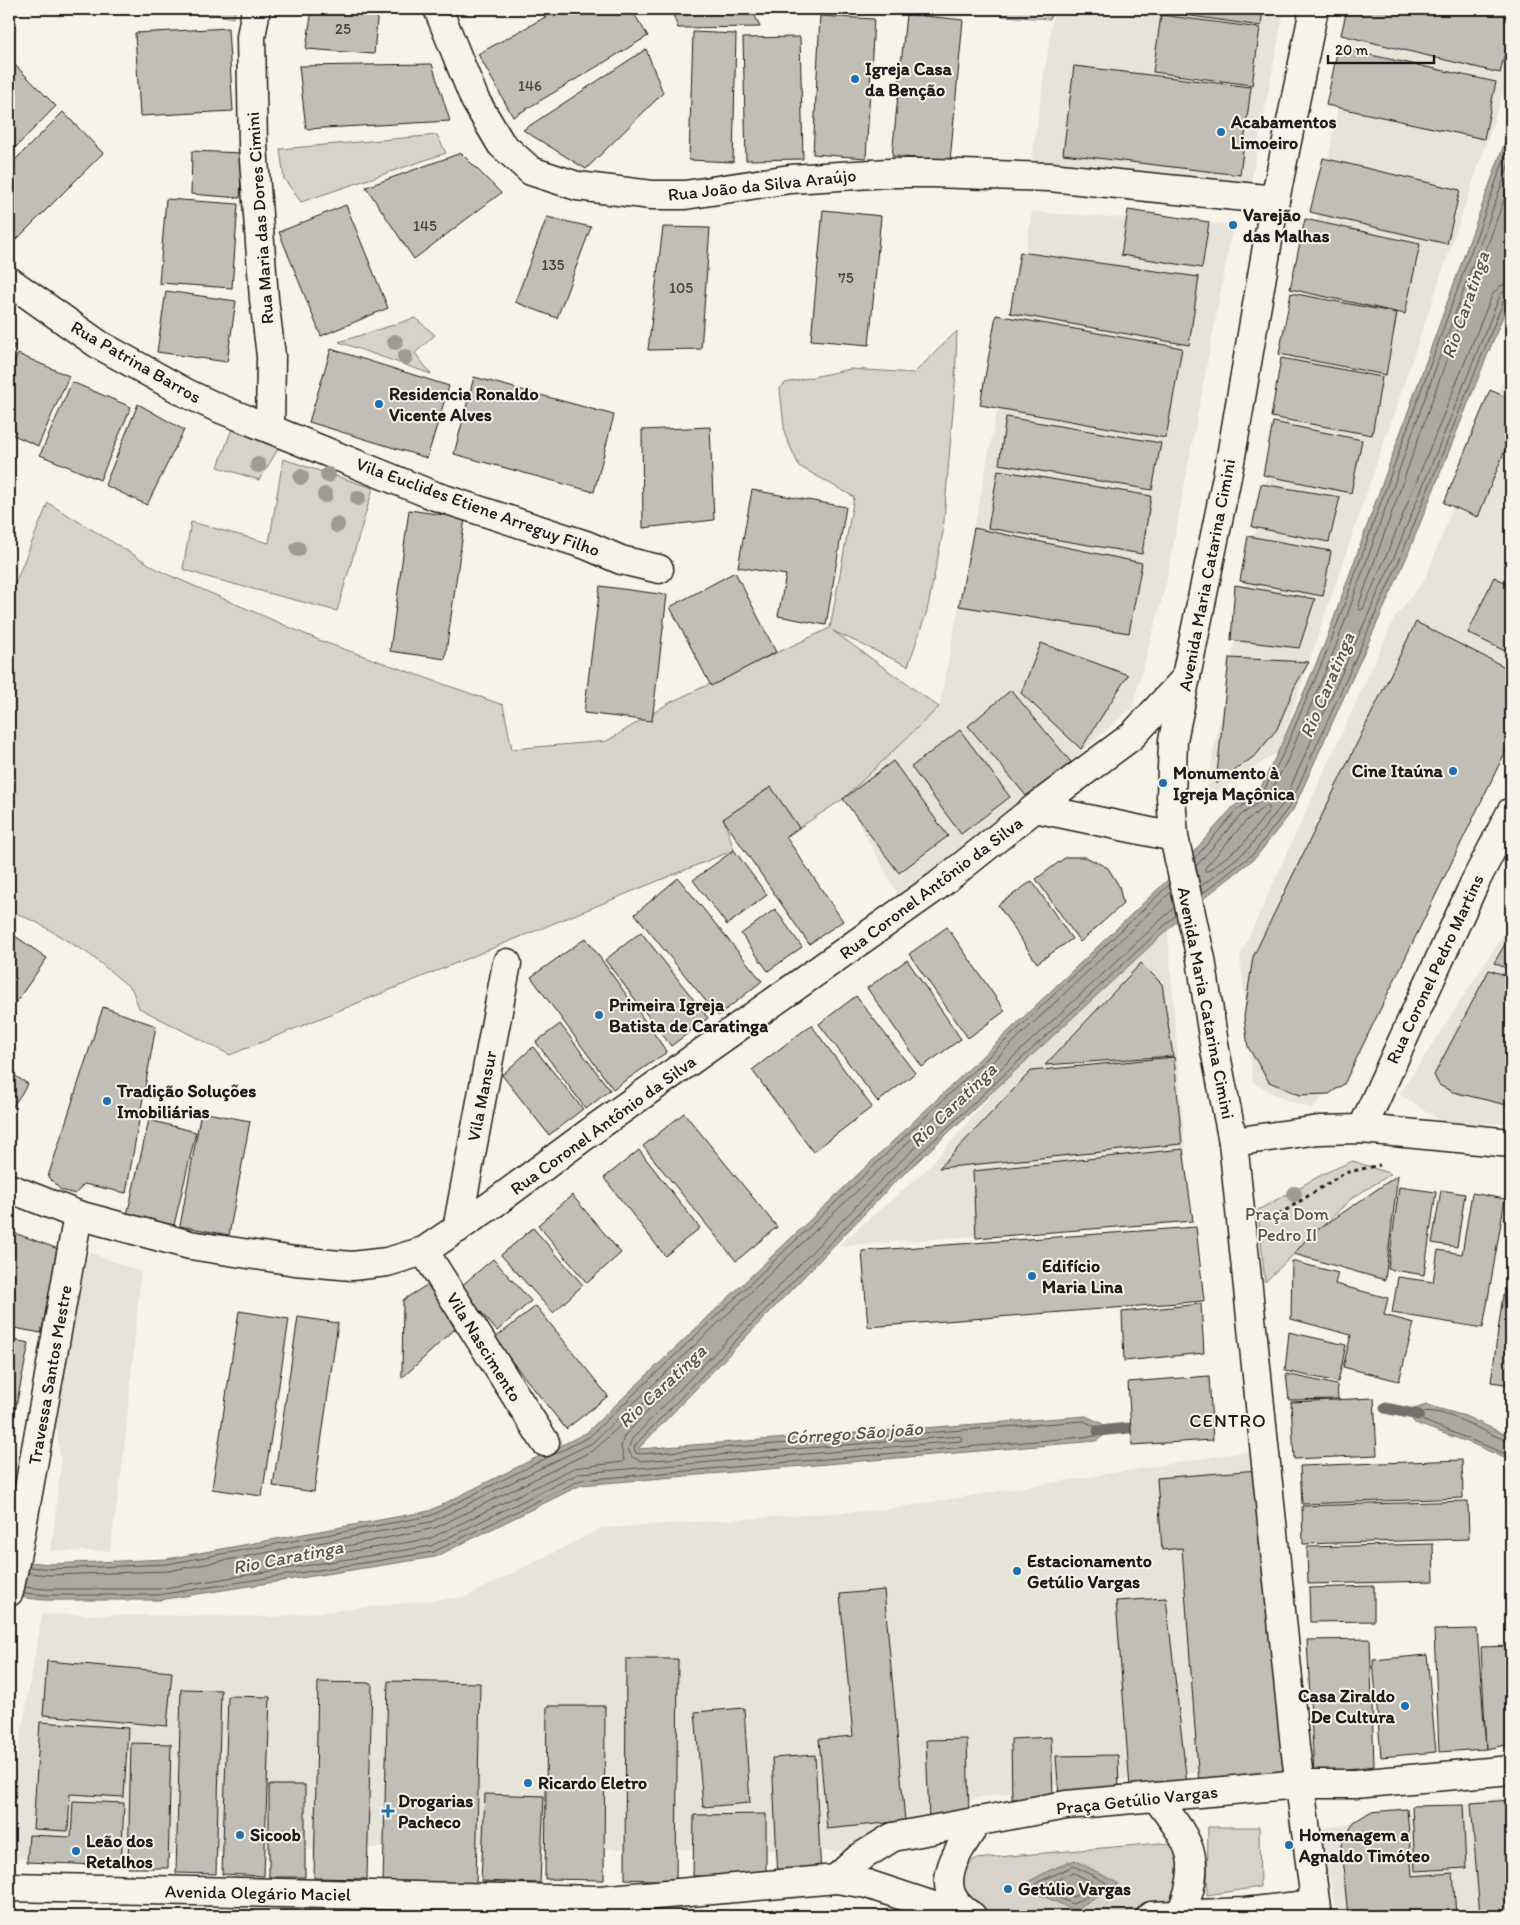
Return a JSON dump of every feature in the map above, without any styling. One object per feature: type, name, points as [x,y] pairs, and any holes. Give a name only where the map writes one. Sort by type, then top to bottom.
[{"type":"main road","name":"Rua Maria das Dores Cimini","points":[[256,9],[251,37],[253,145],[264,298],[271,356],[270,428]]},
{"type":"main road","name":"Rua João da Silva Araújo","points":[[438,9],[475,100],[501,144],[531,171],[577,186],[644,194],[685,195],[790,179],[889,173],[932,173],[1050,177],[1275,200]]},
{"type":"main road","name":"Avenida Maria Catarina Cimini","points":[[1300,1784],[1232,1142],[1215,1050],[1202,959],[1176,850],[1171,796],[1173,740],[1230,462],[1275,200],[1314,9]]},
{"type":"main road","name":"Rua Patrina Barros","points":[[9,282],[98,344],[129,362],[186,393],[270,428]]},
{"type":"main road","name":"Vila Euclides Etiene Arreguy Filho","points":[[270,428],[436,496],[586,545],[621,560],[659,569]]},
{"type":"main road","name":"Rua Coronel Antônio da Silva","points":[[9,1188],[78,1215],[190,1245],[294,1261],[352,1266],[387,1262],[424,1251],[493,1204],[601,1124],[936,888],[1035,808],[1132,736],[1186,678]]},
{"type":"main road","points":[[1035,808],[1176,850]]},
{"type":"main road","name":"Rua Coronel Pedro Martins","points":[[1362,1129],[1471,891],[1511,812]]},
{"type":"main road","name":"Vila Mansur","points":[[457,1229],[507,963]]},
{"type":"main road","points":[[1232,1142],[1319,1130],[1362,1129],[1511,1143]]},
{"type":"main road","name":"Travessa Santos Mestre","points":[[9,1592],[78,1215]]},
{"type":"main road","name":"Vila Nascimento","points":[[424,1251],[544,1442]]},
{"type":"main road","name":"Praça Getúlio Vargas","points":[[836,1879],[860,1858],[893,1837],[1066,1805],[1300,1784],[1355,1784],[1511,1770]]},
{"type":"main road","points":[[1150,1916],[1316,1910],[1300,1784]]},
{"type":"main road","points":[[1156,1797],[1189,1847],[1194,1870],[1190,1893],[1180,1915]]},
{"type":"main road","points":[[972,1916],[965,1912],[956,1901],[949,1887],[949,1876],[953,1860],[978,1821]]},
{"type":"main road","points":[[836,1879],[867,1884],[964,1916]]},
{"type":"main road","name":"Avenida Olegário Maciel","points":[[9,1887],[599,1900],[836,1879]]},
{"type":"path","points":[[1269,1221],[1344,1174],[1388,1163]]},
{"type":"shaded area","points":[[1054,9],[1284,9],[1251,183],[1186,180],[1031,164]]},
{"type":"shaded area","points":[[1357,9],[1511,9],[1511,71],[1278,752],[1204,801]]},
{"type":"shaded area","points":[[1032,212],[1233,225],[1166,584],[1132,708],[963,855],[899,897],[843,794],[939,707],[1010,345]]},
{"type":"shaded area","points":[[1511,360],[1511,734],[1449,858],[1323,1095],[1313,1109],[1287,1100],[1253,1083],[1240,956],[1395,617],[1425,579]]},
{"type":"shaded area","points":[[1165,897],[1191,1220],[838,1246],[926,1170]]},
{"type":"shaded area","points":[[1511,923],[1511,1123],[1446,1124],[1400,1094]]},
{"type":"shaded area","points":[[89,1252],[141,1272],[123,1461],[110,1551],[51,1551],[61,1466],[54,1404]]},
{"type":"shaded area","points":[[1257,1450],[1202,1772],[1056,1786],[975,1798],[846,1851],[407,1847],[9,1859],[9,1806],[42,1614],[272,1617],[466,1597],[602,1528],[882,1510]]},
{"type":"shaded area","points":[[1511,1796],[1511,1916],[1337,1916],[1320,1829]]},
{"type":"green space","points":[[189,9],[236,9],[233,18]]},
{"type":"green space","points":[[995,9],[1051,9],[1050,19],[1002,16]]},
{"type":"green space","points":[[437,135],[446,153],[301,202],[284,179],[280,149]]},
{"type":"green space","points":[[415,318],[435,335],[415,353],[431,374],[339,342]]},
{"type":"green space","points":[[957,331],[955,386],[943,532],[927,611],[908,666],[833,631],[939,707],[843,799],[799,828],[770,787],[724,819],[734,850],[230,1055],[139,1008],[132,989],[89,954],[38,923],[9,910],[9,598],[48,503],[162,572],[321,641],[503,705],[512,749],[607,741],[671,702],[830,628],[854,497],[799,466],[785,435],[780,389],[785,383],[850,369],[914,373]]},
{"type":"green space","points":[[238,412],[287,435],[259,480],[218,467]]},
{"type":"green space","points":[[283,459],[373,488],[337,611],[183,569],[191,522],[269,543]]},
{"type":"green space","name":"Praça Dom Pedro II","points":[[1353,1161],[1391,1174],[1352,1198],[1265,1282],[1258,1210],[1325,1173]]},
{"type":"green space","points":[[1208,1827],[1259,1827],[1260,1887],[1207,1895]]},
{"type":"green space","points":[[1160,1843],[1180,1846],[1179,1897],[1164,1909],[1130,1914],[975,1916],[956,1896],[961,1873],[975,1859]]},
{"type":"water","name":"Rio Caratinga","points":[[1511,125],[1511,296],[1405,561],[1293,810],[1256,857],[1188,911],[894,1183],[638,1449],[1086,1416],[1113,1429],[1096,1441],[581,1485],[435,1557],[159,1600],[44,1600],[9,1596],[9,1560],[50,1564],[167,1559],[429,1511],[586,1433],[1175,873],[1233,807],[1261,787],[1278,752],[1325,643]]},
{"type":"water","points":[[1426,1405],[1465,1416],[1511,1437],[1511,1461],[1473,1444],[1415,1423],[1406,1412]]},
{"type":"water","points":[[1075,1860],[1119,1884],[1074,1910],[1021,1886],[1050,1870]]},
{"type":"building","points":[[312,9],[378,9],[374,54],[306,49]]},
{"type":"building","points":[[560,9],[631,9],[648,36],[513,117],[478,54]]},
{"type":"building","points":[[671,9],[752,9],[760,27],[678,28]]},
{"type":"building","points":[[1171,9],[1263,9],[1261,26],[1170,13]]},
{"type":"building","points":[[1347,9],[1511,9],[1511,28],[1500,73],[1341,35]]},
{"type":"building","points":[[906,14],[963,20],[950,161],[892,156]]},
{"type":"building","points":[[1161,15],[1260,28],[1252,85],[1153,72]]},
{"type":"building","points":[[820,16],[874,19],[866,158],[813,154]]},
{"type":"building","points":[[228,28],[233,111],[140,116],[135,33]]},
{"type":"building","points":[[693,32],[736,34],[733,162],[689,160]]},
{"type":"building","points":[[800,37],[803,159],[746,160],[743,38]]},
{"type":"building","points":[[1338,48],[1496,82],[1484,139],[1326,105]]},
{"type":"building","points":[[646,49],[663,93],[586,169],[523,130]]},
{"type":"building","points":[[13,63],[56,106],[9,154],[9,67]]},
{"type":"building","points":[[432,64],[450,121],[306,129],[299,66]]},
{"type":"building","points":[[1074,66],[1251,87],[1240,175],[1063,154]]},
{"type":"building","points":[[63,112],[103,153],[14,242],[9,237],[9,166]]},
{"type":"building","points":[[192,151],[242,153],[240,198],[191,194]]},
{"type":"building","points":[[461,153],[501,193],[414,259],[366,187]]},
{"type":"building","points":[[1323,158],[1460,190],[1447,244],[1310,212]]},
{"type":"building","points":[[166,199],[238,204],[232,288],[159,283]]},
{"type":"building","points":[[346,205],[388,308],[321,336],[279,232]]},
{"type":"building","points":[[823,210],[881,216],[869,345],[811,340]]},
{"type":"building","points":[[1128,210],[1209,222],[1202,268],[1121,255]]},
{"type":"building","points":[[547,217],[591,227],[557,318],[515,302]]},
{"type":"building","points":[[1305,219],[1420,244],[1405,314],[1290,289]]},
{"type":"building","points":[[663,227],[710,228],[701,349],[648,350]]},
{"type":"building","points":[[1020,252],[1199,277],[1189,345],[1010,313]]},
{"type":"building","points":[[166,291],[236,301],[227,362],[157,352]]},
{"type":"building","points":[[1291,293],[1397,313],[1386,375],[1279,354]]},
{"type":"building","points":[[996,315],[1182,348],[1166,438],[980,405]]},
{"type":"building","points":[[9,343],[15,346],[9,357]]},
{"type":"building","name":"Residencia Ronaldo Vicente Alves","points":[[331,349],[449,386],[427,458],[309,422]]},
{"type":"building","points":[[18,354],[69,376],[38,446],[9,433],[9,375]]},
{"type":"building","points":[[1281,358],[1382,377],[1372,435],[1271,417]]},
{"type":"building","points":[[474,377],[614,415],[594,492],[454,454]]},
{"type":"building","points":[[72,382],[131,407],[100,480],[40,455]]},
{"type":"building","points":[[1490,390],[1511,399],[1511,435],[1478,517],[1444,503]]},
{"type":"building","points":[[138,404],[184,430],[147,505],[105,485]]},
{"type":"building","points":[[1006,417],[1161,443],[1152,490],[999,464]]},
{"type":"building","points":[[1273,422],[1362,440],[1351,493],[1263,475]]},
{"type":"building","points":[[710,427],[714,520],[643,528],[642,430]]},
{"type":"building","points":[[998,470],[1151,496],[1142,554],[988,528]]},
{"type":"building","points":[[1261,484],[1340,497],[1329,542],[1252,527]]},
{"type":"building","points":[[752,490],[846,507],[826,625],[778,616],[786,575],[738,567]]},
{"type":"building","points":[[409,510],[465,518],[445,659],[390,651]]},
{"type":"building","points":[[974,528],[1142,563],[1129,633],[959,606]]},
{"type":"building","points":[[1248,536],[1331,551],[1323,596],[1240,581]]},
{"type":"building","points":[[735,572],[776,652],[711,686],[670,607]]},
{"type":"building","points":[[1494,577],[1511,585],[1511,654],[1468,633]]},
{"type":"building","points":[[1235,585],[1315,599],[1299,648],[1231,640]]},
{"type":"building","points":[[600,586],[667,595],[652,721],[584,713]]},
{"type":"building","points":[[1416,622],[1511,670],[1511,740],[1344,1084],[1329,1094],[1300,1095],[1269,1082],[1248,1047],[1244,1017],[1253,957]]},
{"type":"building","points":[[1041,643],[1128,675],[1081,749],[1021,693]]},
{"type":"building","points":[[1229,658],[1309,662],[1295,686],[1277,729],[1256,755],[1216,784]]},
{"type":"building","points":[[1011,690],[1071,762],[1028,798],[968,726]]},
{"type":"building","points":[[960,730],[1010,797],[961,834],[911,767]]},
{"type":"building","points":[[893,761],[948,836],[899,873],[843,799]]},
{"type":"building","points":[[771,787],[799,828],[786,837],[843,921],[809,944],[723,819]]},
{"type":"building","points":[[734,850],[767,895],[727,925],[693,880]]},
{"type":"building","points":[[1066,857],[1086,857],[1108,868],[1119,886],[1123,904],[1080,942],[1036,879]]},
{"type":"building","points":[[678,878],[762,981],[718,1016],[635,914]]},
{"type":"building","points":[[1032,881],[1072,939],[1037,963],[998,905]]},
{"type":"building","points":[[775,909],[802,947],[768,971],[741,934]]},
{"type":"building","points":[[947,927],[1005,1011],[968,1038],[909,954]]},
{"type":"building","points":[[9,932],[47,958],[9,1012]]},
{"type":"building","points":[[641,932],[708,1018],[671,1046],[605,960]]},
{"type":"building","points":[[1511,934],[1511,970],[1494,963]]},
{"type":"building","name":"Primeira Igreja Batista de Caratinga","points":[[586,938],[667,1052],[613,1089],[531,977]]},
{"type":"building","points":[[907,960],[961,1039],[922,1067],[867,988]]},
{"type":"building","points":[[1141,963],[1162,984],[1173,1056],[1045,1065]]},
{"type":"building","points":[[1489,970],[1511,977],[1511,1106],[1453,1092],[1439,1085],[1434,1075]]},
{"type":"building","points":[[856,996],[915,1073],[878,1102],[819,1024]]},
{"type":"building","name":"Tradição Soluções Imobiliárias","points":[[103,1007],[156,1026],[126,1193],[84,1184],[75,1194],[61,1190],[48,1177]]},
{"type":"building","points":[[560,1024],[610,1090],[586,1109],[536,1042]]},
{"type":"building","points":[[811,1025],[872,1107],[813,1152],[752,1070]]},
{"type":"building","points":[[533,1047],[583,1109],[549,1135],[502,1075]]},
{"type":"building","points":[[1174,1057],[1182,1144],[939,1168],[1031,1071]]},
{"type":"building","points":[[9,1072],[28,1084],[9,1112]]},
{"type":"building","points":[[201,1112],[250,1121],[229,1235],[180,1226]]},
{"type":"building","points":[[684,1113],[777,1227],[736,1261],[643,1146]]},
{"type":"building","points":[[149,1120],[196,1132],[174,1225],[127,1215]]},
{"type":"building","points":[[1183,1149],[1193,1221],[976,1238],[973,1171]]},
{"type":"building","points":[[639,1150],[700,1228],[665,1256],[604,1178]]},
{"type":"building","points":[[1398,1175],[1385,1280],[1294,1254],[1310,1235]]},
{"type":"building","points":[[1399,1187],[1436,1192],[1424,1275],[1388,1269]]},
{"type":"building","points":[[1441,1190],[1465,1194],[1457,1247],[1432,1243]]},
{"type":"building","points":[[1472,1193],[1505,1199],[1483,1328],[1392,1313],[1398,1277],[1433,1282],[1438,1250],[1462,1254]]},
{"type":"building","points":[[572,1195],[621,1253],[587,1283],[538,1225]]},
{"type":"building","name":"Edifício Maria Lina","points":[[1196,1227],[1204,1301],[868,1327],[862,1251]]},
{"type":"building","points":[[533,1228],[583,1285],[553,1313],[501,1255]]},
{"type":"building","points":[[9,1231],[61,1250],[41,1333],[9,1327]]},
{"type":"building","points":[[493,1259],[531,1301],[497,1331],[460,1287]]},
{"type":"building","points":[[1292,1261],[1338,1273],[1335,1284],[1388,1298],[1384,1315],[1414,1323],[1399,1381],[1343,1367],[1351,1335],[1291,1319]]},
{"type":"building","points":[[430,1283],[455,1329],[402,1378],[403,1300]]},
{"type":"building","points":[[1503,1295],[1511,1296],[1511,1385],[1491,1382]]},
{"type":"building","points":[[1201,1304],[1204,1353],[1124,1361],[1122,1312]]},
{"type":"building","points":[[536,1306],[608,1396],[566,1429],[494,1339]]},
{"type":"building","points":[[239,1311],[289,1319],[262,1496],[212,1489]]},
{"type":"building","points":[[298,1317],[338,1323],[314,1492],[273,1486]]},
{"type":"building","points":[[1289,1332],[1346,1345],[1338,1382],[1285,1371]]},
{"type":"building","points":[[9,1339],[29,1343],[13,1421],[9,1420]]},
{"type":"building","points":[[1286,1374],[1337,1385],[1338,1399],[1289,1400]]},
{"type":"building","points":[[1209,1376],[1213,1440],[1132,1445],[1128,1382]]},
{"type":"building","points":[[1374,1398],[1377,1455],[1294,1459],[1291,1402]]},
{"type":"building","points":[[1462,1460],[1463,1498],[1302,1504],[1300,1466]]},
{"type":"building","points":[[1258,1470],[1285,1779],[1199,1784],[1182,1548],[1162,1550],[1157,1478]]},
{"type":"building","points":[[1468,1501],[1469,1539],[1303,1544],[1302,1506]]},
{"type":"building","points":[[1433,1544],[1434,1581],[1308,1584],[1307,1547]]},
{"type":"building","points":[[1374,1586],[1374,1621],[1310,1622],[1309,1588]]},
{"type":"building","points":[[884,1590],[905,1821],[827,1829],[819,1739],[853,1736],[840,1594]]},
{"type":"building","points":[[1166,1598],[1187,1784],[1130,1788],[1116,1601]]},
{"type":"building","points":[[1477,1629],[1486,1749],[1439,1752],[1434,1630]]},
{"type":"building","points":[[1370,1639],[1374,1766],[1314,1773],[1307,1640]]},
{"type":"building","points":[[1511,1646],[1511,1744],[1486,1749],[1481,1647]]},
{"type":"building","name":"Casa Ziraldo De Cultura","points":[[1427,1655],[1436,1752],[1381,1757],[1373,1660]]},
{"type":"building","points":[[626,1659],[678,1659],[676,1881],[625,1879]]},
{"type":"building","points":[[47,1661],[172,1672],[167,1726],[43,1715]]},
{"type":"building","points":[[388,1681],[480,1683],[476,1886],[383,1884]]},
{"type":"building","points":[[318,1682],[372,1683],[367,1879],[314,1878]]},
{"type":"building","points":[[181,1689],[221,1690],[216,1874],[176,1873]]},
{"type":"building","points":[[228,1696],[270,1697],[264,1876],[222,1874]]},
{"type":"building","points":[[547,1706],[605,1706],[604,1880],[545,1879]]},
{"type":"building","points":[[744,1708],[750,1803],[703,1807],[695,1712]]},
{"type":"building","points":[[40,1722],[128,1728],[124,1797],[70,1794],[68,1831],[33,1829]]},
{"type":"building","points":[[1051,1737],[1053,1797],[1012,1799],[1011,1739]]},
{"type":"building","points":[[967,1739],[969,1818],[929,1820],[926,1740]]},
{"type":"building","points":[[131,1743],[171,1744],[168,1868],[128,1868]]},
{"type":"building","points":[[815,1755],[821,1876],[778,1879],[772,1758]]},
{"type":"building","points":[[1118,1755],[1119,1793],[1059,1796],[1056,1756]]},
{"type":"building","points":[[269,1785],[305,1785],[305,1877],[269,1877]]},
{"type":"building","points":[[485,1794],[544,1796],[540,1883],[481,1881]]},
{"type":"building","points":[[1511,1800],[1511,1916],[1480,1916],[1471,1803]]},
{"type":"building","points":[[73,1801],[124,1803],[121,1866],[27,1862],[29,1835],[71,1837]]},
{"type":"building","points":[[1463,1805],[1466,1868],[1415,1871],[1412,1806]]},
{"type":"building","points":[[1407,1809],[1412,1876],[1453,1873],[1456,1916],[1348,1916],[1341,1845],[1354,1822],[1370,1812]]},
{"type":"building","points":[[766,1814],[766,1877],[693,1876],[694,1815]]},
{"type":"waterway","name":"Córrego São joão","points":[[1385,1408],[1419,1415]]},
{"type":"waterway","name":"Córrego São joão","points":[[1098,1431],[1129,1428]]},
{"type":"place","name":"Igreja Casa da Benção","points":[[855,79]]},
{"type":"place","name":"Acabamentos Limoeiro","points":[[1221,132]]},
{"type":"place","name":"Varejão das Malhas","points":[[1233,225]]},
{"type":"place","name":"Residencia Ronaldo Vicente Alves","points":[[379,404]]},
{"type":"place","name":"Cine Itaúna","points":[[1453,771]]},
{"type":"place","name":"Monumento à Igreja Maçônica","points":[[1163,783]]},
{"type":"place","name":"Primeira Igreja Batista de Caratinga","points":[[599,1015]]},
{"type":"place","name":"Tradição Soluções Imobiliárias","points":[[107,1101]]},
{"type":"place","name":"Edifício Maria Lina","points":[[1032,1276]]},
{"type":"place","name":"Estacionamento Getúlio Vargas","points":[[1017,1571]]},
{"type":"place","name":"Casa Ziraldo De Cultura","points":[[1405,1706]]},
{"type":"place","name":"Ricardo Eletro","points":[[528,1783]]},
{"type":"place","name":"Drogarias Pacheco","points":[[388,1811]]},
{"type":"place","name":"Sicoob","points":[[240,1835]]},
{"type":"place","name":"Homenagem a Agnaldo Timóteo","points":[[1289,1845]]},
{"type":"place","name":"Leão dos Retalhos","points":[[76,1851]]},
{"type":"place","name":"Getúlio Vargas","points":[[1008,1889]]},
{"type":"district","name":"CENTRO","points":[[1228,1420]]}]
